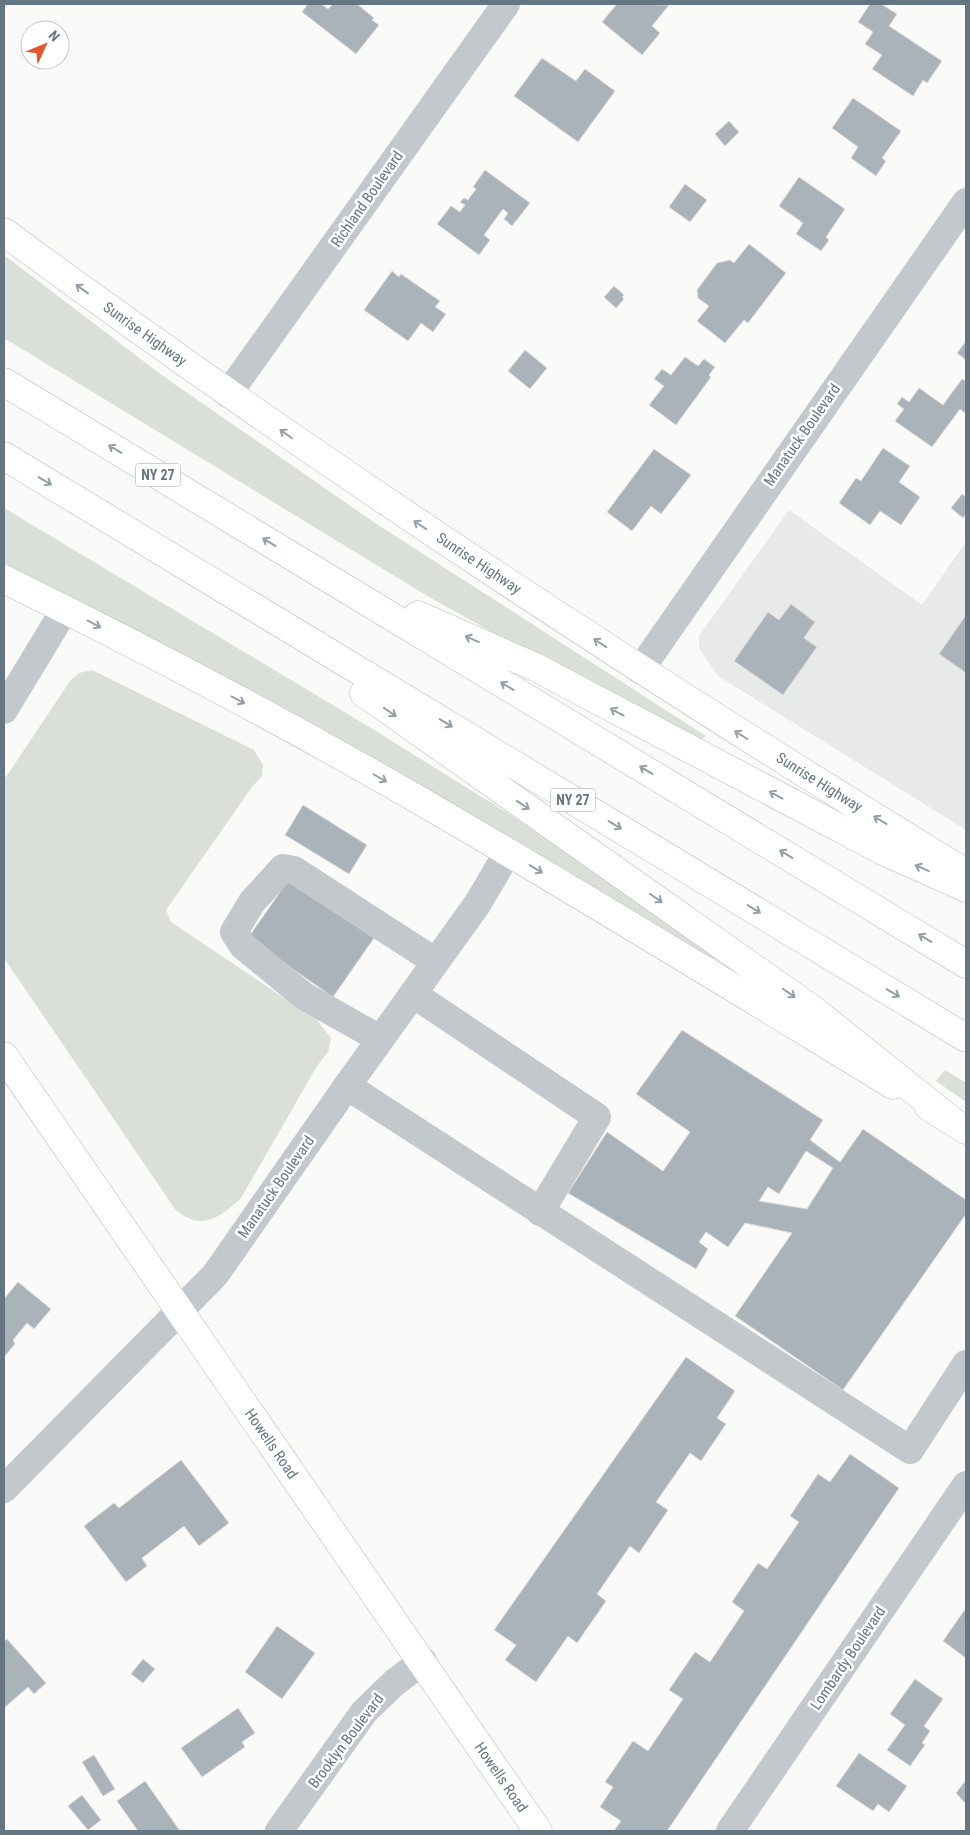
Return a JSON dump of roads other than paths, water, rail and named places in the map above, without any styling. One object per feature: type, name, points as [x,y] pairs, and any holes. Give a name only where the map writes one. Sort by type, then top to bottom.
[{"type":"main road","name":"Sunrise Highway","points":[[4,232],[228,394],[424,528],[754,743],[966,873]]},
{"type":"main road","name":"NY 27","points":[[4,382],[966,964]]},
{"type":"main road","name":"NY 27","points":[[4,456],[966,1038]]},
{"type":"main road","points":[[179,562],[812,1009],[958,1125]]},
{"type":"main road","points":[[311,567],[535,667],[883,851],[966,888]]},
{"type":"main road","points":[[4,579],[65,609],[310,739],[508,852],[958,1125]]},
{"type":"main road","name":"Howells Road","points":[[4,1056],[423,1661],[538,1831]]},
{"type":"street","name":"Richland Boulevard","points":[[228,394],[506,4]]},
{"type":"street","name":"Manatuck Boulevard","points":[[640,670],[966,202]]},
{"type":"street","points":[[6,703],[65,609]]},
{"type":"street","name":"Manatuck Boulevard","points":[[4,1489],[215,1275],[346,1086],[478,903],[508,852]]},
{"type":"street","points":[[380,1039],[304,996],[243,946],[234,932],[252,902],[283,868],[294,870],[436,962]]},
{"type":"street","points":[[413,994],[597,1117],[540,1212]]},
{"type":"street","points":[[346,1086],[910,1450],[966,1364]]},
{"type":"street","name":"Lombardy Boulevard","points":[[730,1831],[966,1484]]},
{"type":"street","name":"Brooklyn Boulevard","points":[[279,1831],[364,1712],[394,1682],[423,1661]]}]
